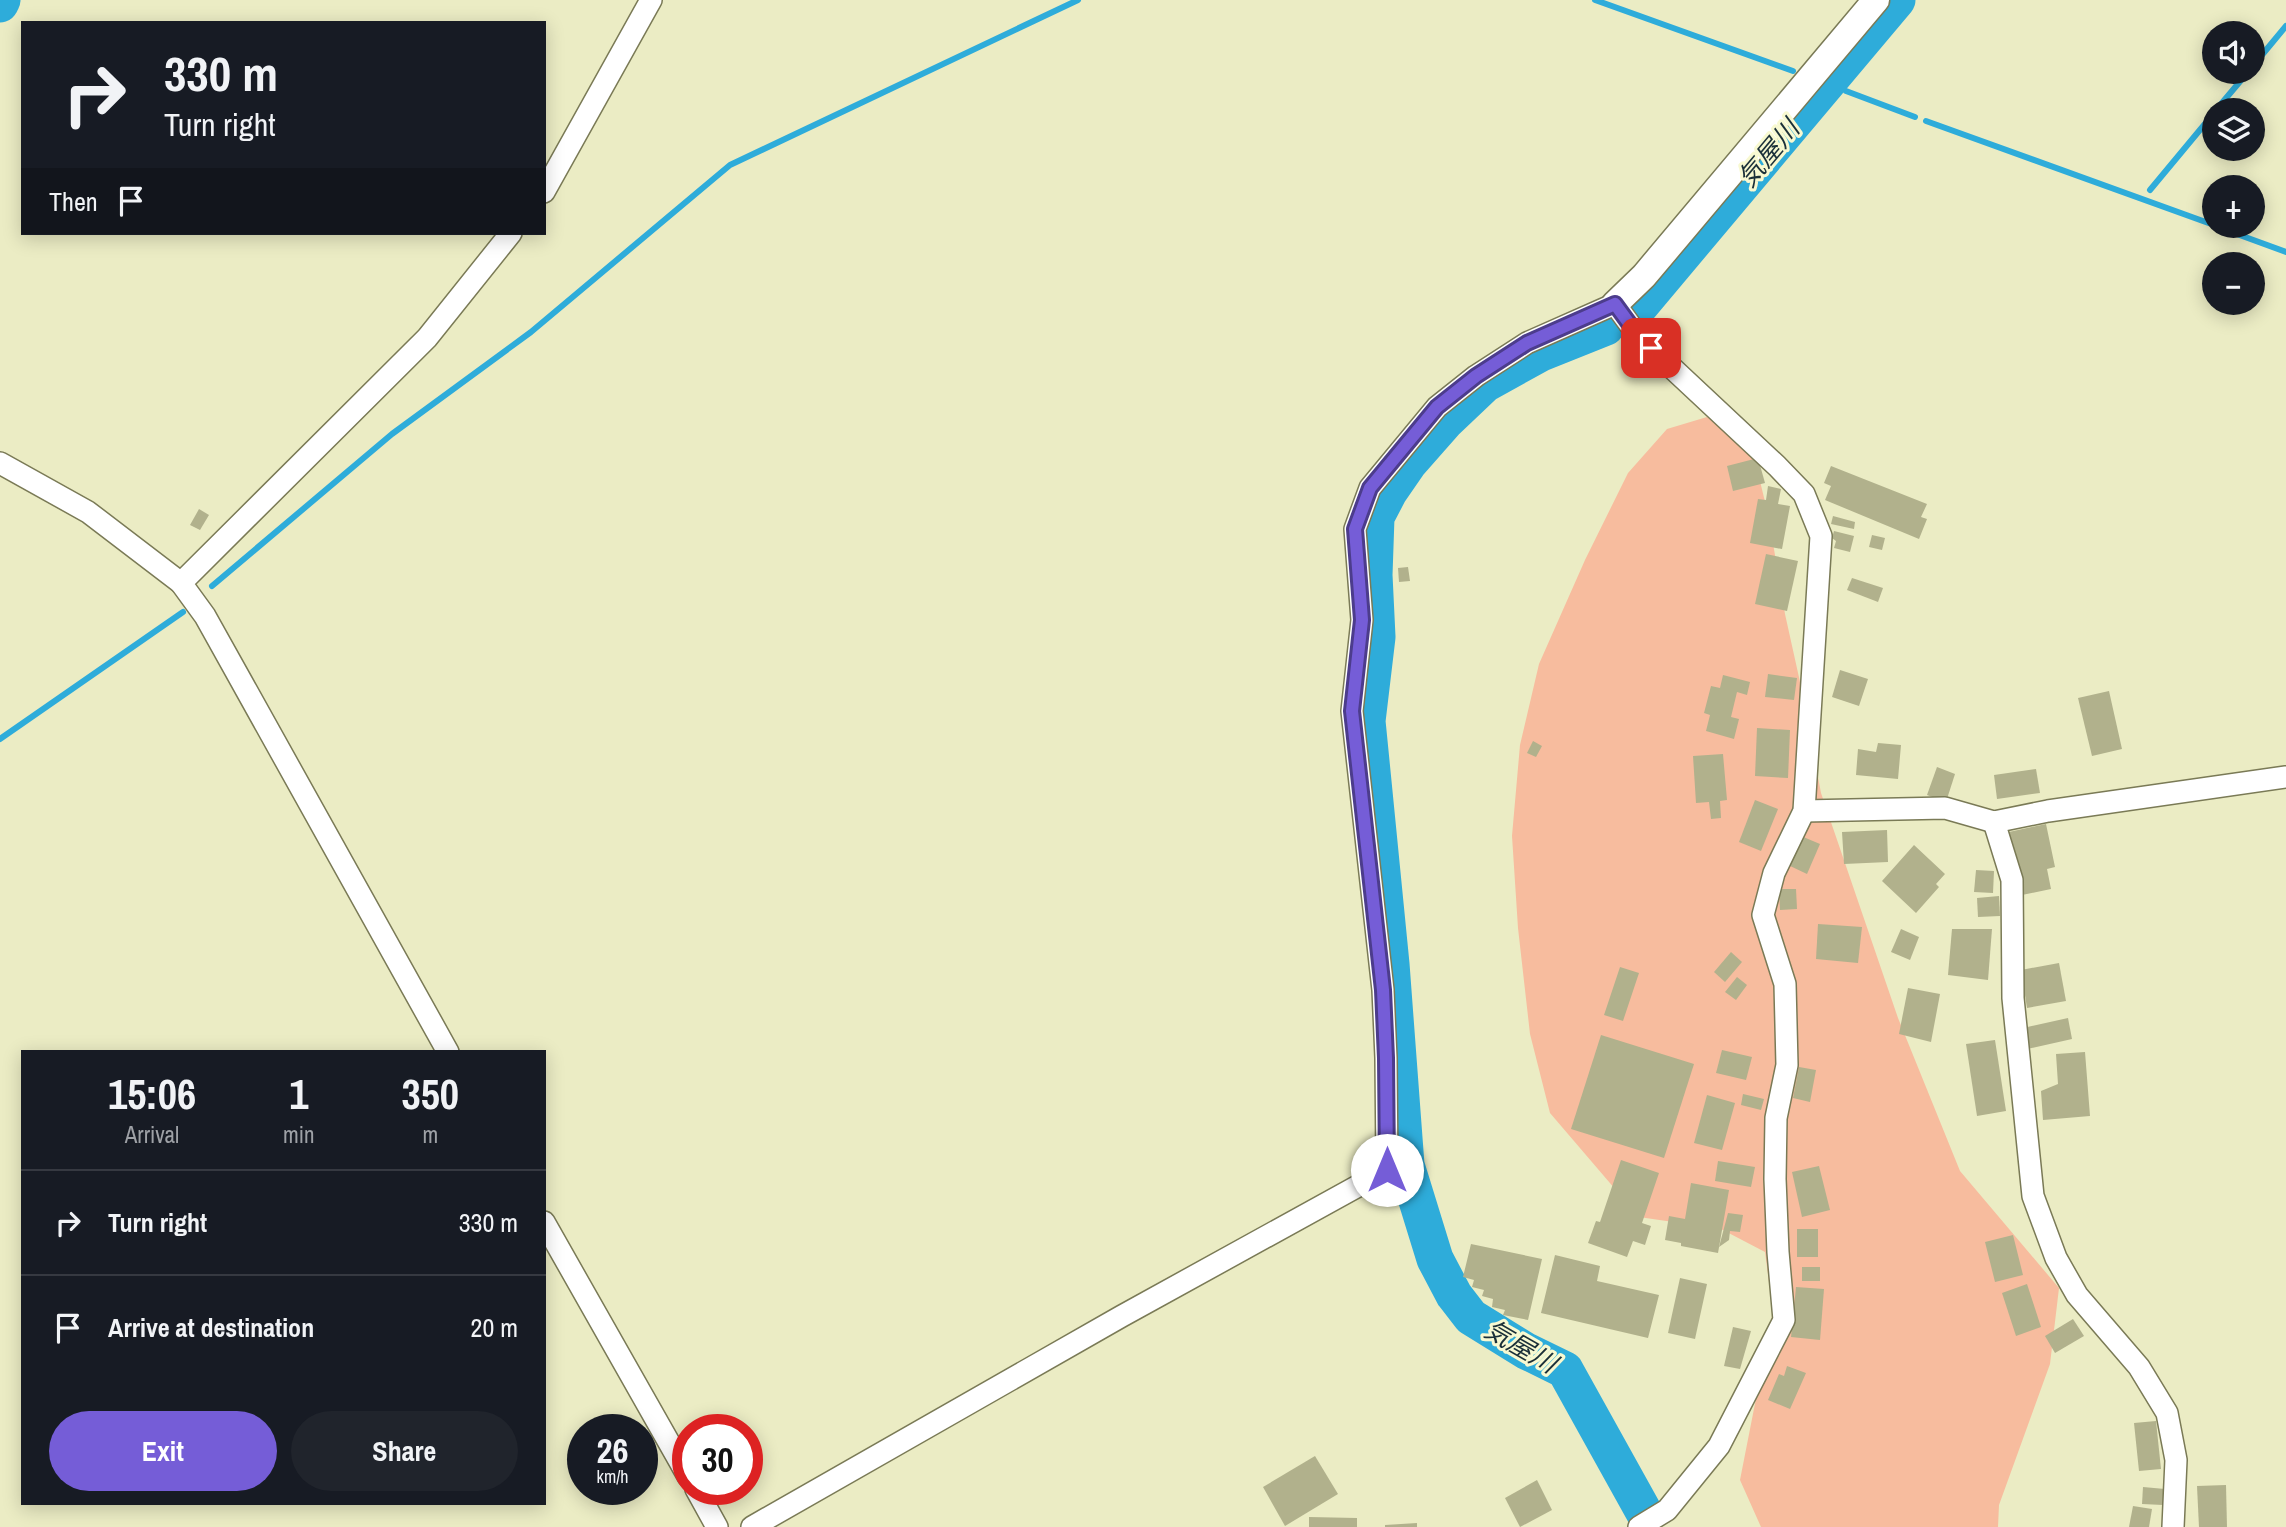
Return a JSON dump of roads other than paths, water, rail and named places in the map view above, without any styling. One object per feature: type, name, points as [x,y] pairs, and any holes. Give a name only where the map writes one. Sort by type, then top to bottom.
[{"type":"street","points":[[546,188],[651,0]]},
{"type":"street","points":[[752,1527],[1122,1316],[1387,1170],[1383,990],[1352,711],[1362,620],[1355,529],[1370,488],[1437,407],[1476,376],[1527,343],[1615,304],[1644,276],[1877,0]]},
{"type":"street","points":[[181,583],[427,338],[509,235]]},
{"type":"street","points":[[1615,304],[1639,337],[1804,494],[1821,536],[1804,811],[1774,873],[1763,915],[1785,984],[1787,1065],[1776,1118],[1775,1180],[1784,1320],[1719,1446],[1667,1510],[1639,1527]]},
{"type":"street","points":[[0,463],[89,512],[181,583],[205,616],[447,1050]]},
{"type":"street","points":[[1804,811],[1945,808],[1994,822],[2060,809],[2286,777]]},
{"type":"street","points":[[1994,822],[2012,880],[2013,998],[2032,1196],[2056,1258],[2077,1295],[2139,1367],[2167,1413],[2176,1460],[2173,1527]]},
{"type":"street","points":[[546,1226],[672,1448]]},
{"type":"street","points":[[704,1505],[717,1527]]},
{"type":"waterway","points":[[0,4],[2,0]]},
{"type":"waterway","points":[[212,586],[392,434],[531,332],[730,165],[1078,0]]},
{"type":"waterway","points":[[1595,0],[1793,71]]},
{"type":"waterway","name":"気屋川","points":[[1639,307],[1897,0]]},
{"type":"waterway","points":[[2265,51],[2286,26]]},
{"type":"waterway","points":[[2226,98],[2238,84]]},
{"type":"waterway","points":[[1846,91],[1915,117]]},
{"type":"waterway","points":[[1926,121],[2202,221]]},
{"type":"waterway","points":[[2150,190],[2202,127]]},
{"type":"waterway","points":[[2248,238],[2286,252]]},
{"type":"waterway","name":"気屋川","points":[[1606,327],[1541,353],[1485,384],[1446,421],[1409,463],[1389,492],[1376,517],[1374,575],[1377,637],[1367,721],[1391,964],[1406,1165],[1435,1259],[1454,1295],[1471,1317],[1526,1351],[1565,1370],[1645,1514]]},
{"type":"waterway","points":[[0,739],[183,612]]}]
